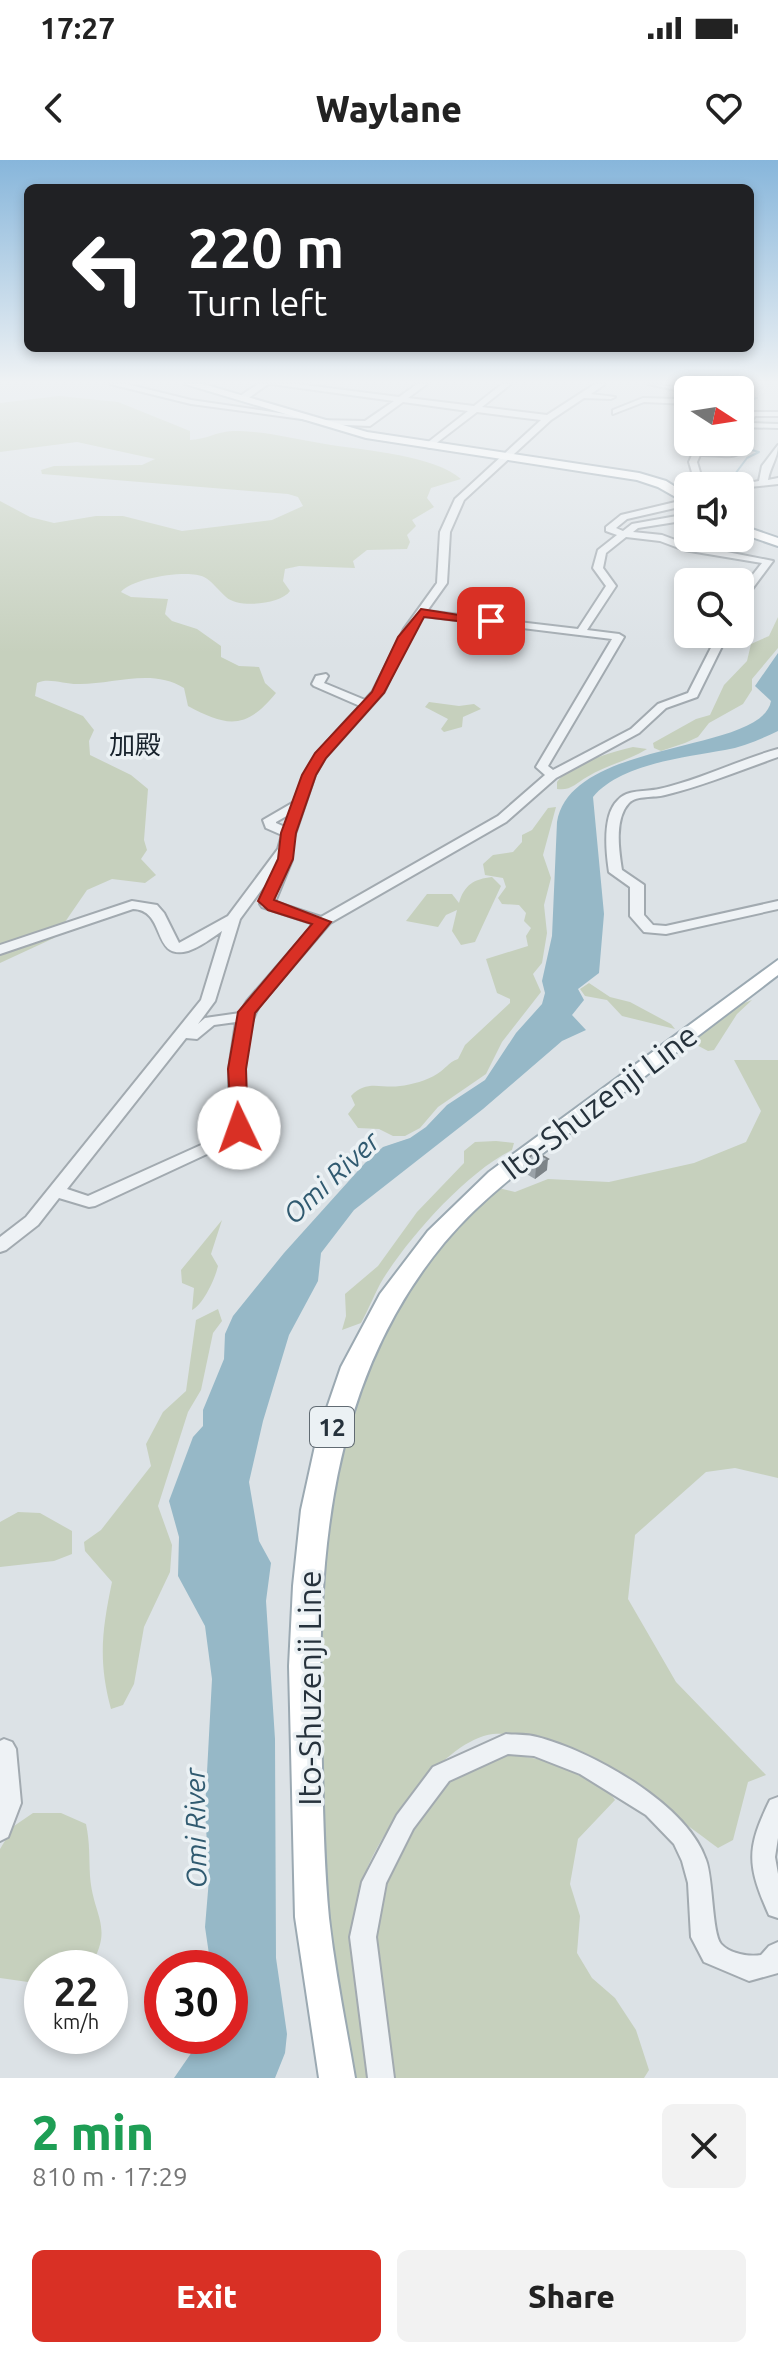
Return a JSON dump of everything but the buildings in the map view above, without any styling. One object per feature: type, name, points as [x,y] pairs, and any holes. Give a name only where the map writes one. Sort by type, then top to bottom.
[{"type":"main road","points":[[621,474],[674,492]]},
{"type":"main road","points":[[754,535],[778,542]]},
{"type":"main road","name":"Ito-Shuzenji Line","points":[[337,2078],[312,1917],[302,1637],[312,1510],[335,1415],[378,1318],[405,1272],[454,1215],[497,1177],[778,966]]},
{"type":"street","points":[[323,922],[267,904],[285,859],[297,805],[320,756],[368,705],[442,583],[445,532],[453,510],[467,491],[487,474]]},
{"type":"street","points":[[754,489],[758,487],[763,474]]},
{"type":"street","points":[[754,484],[778,481]]},
{"type":"street","points":[[674,500],[624,517],[609,527],[622,534],[662,538],[674,543]]},
{"type":"street","points":[[580,633],[611,586],[598,568],[598,557],[622,534],[641,524],[674,519]]},
{"type":"street","points":[[712,552],[773,562]]},
{"type":"street","points":[[754,583],[773,562]]},
{"type":"street","points":[[421,613],[619,637],[542,767],[552,775]]},
{"type":"street","points":[[56,1191],[89,1202],[232,1135],[239,1125],[237,1069],[245,1017],[294,952],[323,922],[502,819],[552,775],[635,731],[662,706],[693,695],[716,648]]},
{"type":"street","points":[[322,676],[318,684],[368,705]]},
{"type":"street","points":[[778,753],[662,792],[634,794],[620,806],[612,847],[616,872],[637,885],[637,916],[649,929],[666,930],[778,905]]},
{"type":"street","points":[[287,840],[270,825],[269,820],[297,805]]},
{"type":"street","points":[[0,1246],[32,1221],[208,1001],[233,919],[287,840]]},
{"type":"street","points":[[0,950],[132,905],[146,905],[155,910],[169,942],[176,948],[186,947],[233,919]]},
{"type":"street","points":[[165,1056],[175,1054],[206,1022],[245,1017]]},
{"type":"street","points":[[381,2078],[363,1937],[374,1882],[405,1822],[441,1774],[506,1744],[535,1746],[588,1767],[654,1808],[682,1837],[694,1859],[700,1883],[704,1937],[713,1954],[749,1969],[768,1966],[778,1954]]},
{"type":"street","points":[[0,1830],[9,1803],[4,1749]]},
{"type":"street","points":[[778,1807],[761,1846],[761,1865],[778,1907]]},
{"type":"green space","points":[[42,474],[453,474],[461,479],[431,488],[427,498],[434,507],[412,520],[416,526],[407,535],[410,542],[407,549],[367,550],[353,561],[355,568],[299,566],[285,569],[283,581],[290,591],[269,602],[250,604],[232,601],[204,577],[186,574],[148,579],[121,592],[131,597],[168,599],[165,614],[172,621],[197,629],[221,646],[221,657],[239,666],[259,667],[265,683],[276,693],[255,714],[245,719],[225,721],[188,706],[184,688],[159,679],[133,678],[80,684],[37,683],[35,696],[83,716],[94,730],[89,741],[90,755],[131,775],[148,789],[144,840],[147,850],[141,859],[156,875],[145,883],[112,879],[87,890],[54,938],[0,963],[0,501],[30,517],[54,523],[96,516],[123,516],[182,531],[272,520],[303,506],[298,497],[288,494]]},
{"type":"green space","points":[[778,617],[778,648],[752,679],[752,690],[743,704],[709,723],[698,737],[661,751],[654,748],[653,743],[696,719],[710,715],[724,685],[747,661],[754,643],[769,636]]},
{"type":"green space","points":[[429,702],[459,706],[474,704],[481,709],[463,717],[462,727],[444,732],[441,729],[448,719],[425,707]]},
{"type":"green space","points":[[633,747],[647,749],[594,773],[570,788],[557,789],[557,782],[581,764]]},
{"type":"green space","points":[[556,807],[543,855],[551,878],[544,905],[547,933],[542,963],[533,974],[541,992],[502,1042],[486,1074],[438,1107],[420,1128],[405,1136],[393,1136],[379,1129],[358,1128],[348,1114],[355,1105],[351,1096],[357,1091],[369,1086],[409,1085],[440,1072],[458,1059],[465,1045],[510,1003],[510,999],[497,993],[486,959],[528,946],[526,936],[531,928],[524,921],[526,913],[519,905],[502,904],[498,898],[506,887],[503,878],[485,875],[483,864],[493,855],[513,852],[522,842],[522,835],[532,830],[548,808]]},
{"type":"green space","points":[[492,877],[501,886],[475,942],[461,945],[452,931],[457,910],[446,915],[438,927],[406,921],[427,894],[452,894],[459,903],[471,884]]},
{"type":"green space","points":[[589,983],[610,997],[630,1002],[675,1029],[622,1016],[607,1000],[585,996],[580,989]]},
{"type":"green space","points":[[752,1000],[737,1014],[714,1050],[708,1051],[693,1043],[694,1037],[734,1007]]},
{"type":"green space","points":[[734,1060],[778,1060],[778,1478],[735,1468],[706,1472],[635,1535],[628,1599],[676,1682],[766,1775],[748,1782],[733,1840],[718,1848],[611,1774],[549,1744],[520,1736],[493,1734],[474,1740],[455,1752],[405,1805],[386,1832],[364,1876],[356,1933],[371,2078],[351,2078],[320,1876],[321,1636],[331,1517],[342,1459],[379,1345],[426,1261],[494,1187],[515,1192],[548,1179],[609,1182],[694,1163],[746,1142],[761,1111]]},
{"type":"green space","points":[[475,1142],[514,1143],[512,1150],[477,1173],[424,1225],[394,1262],[361,1323],[342,1330],[346,1316],[345,1294],[378,1266],[417,1212],[464,1163],[464,1151]]},
{"type":"green space","points":[[222,1220],[211,1254],[218,1266],[204,1297],[192,1310],[194,1288],[182,1283],[181,1270]]},
{"type":"green space","points":[[218,1309],[222,1321],[213,1333],[201,1390],[188,1412],[158,1506],[172,1545],[170,1572],[144,1627],[134,1684],[123,1705],[111,1709],[104,1676],[103,1646],[112,1582],[85,1551],[84,1542],[101,1530],[151,1466],[146,1444],[163,1412],[186,1391],[196,1320]]},
{"type":"green space","points":[[18,1512],[40,1513],[72,1531],[72,1554],[54,1561],[0,1567],[0,1522]]},
{"type":"green space","points":[[501,1755],[548,1761],[580,1772],[606,1789],[615,1800],[578,1839],[570,1884],[580,1916],[577,1953],[592,1978],[615,1998],[636,2030],[649,2070],[644,2078],[392,2078],[375,1953],[374,1932],[379,1896],[392,1862],[410,1830],[442,1788],[462,1772]]},
{"type":"green space","points":[[33,1813],[61,1813],[86,1824],[92,1890],[102,1932],[98,1950],[24,1950],[24,1981],[0,1978],[0,1849],[14,1826]]},
{"type":"water","points":[[778,653],[778,731],[738,747],[636,769],[605,786],[593,797],[604,914],[599,973],[578,989],[584,1000],[572,1015],[586,1030],[562,1041],[483,1109],[354,1210],[321,1253],[318,1281],[289,1335],[263,1421],[249,1482],[259,1541],[271,1563],[266,1601],[275,1739],[276,1958],[287,2034],[285,2053],[275,2078],[174,2078],[191,2054],[248,2054],[248,1950],[208,1950],[205,1927],[209,1879],[205,1810],[212,1679],[205,1626],[178,1576],[179,1537],[169,1501],[193,1437],[203,1426],[203,1410],[224,1359],[225,1334],[233,1316],[284,1253],[365,1163],[383,1147],[410,1138],[426,1127],[447,1105],[485,1080],[516,1033],[542,1004],[545,993],[542,981],[552,936],[557,822],[570,795],[595,775],[628,761],[736,730],[760,718],[771,701],[755,686]]},
{"type":"district","name":"加殿","points":[[135,744]]},
{"type":"route","points":[[239,1128],[237,1069],[244,1019],[294,952],[323,922],[273,907],[266,901],[285,859],[288,833],[309,775],[320,756],[378,693],[404,637],[421,613],[491,621]]},
{"type":"water label","name":"Omi River","points":[[331,1177]]},
{"type":"water label","name":"Omi River","points":[[195,1828]]}]
